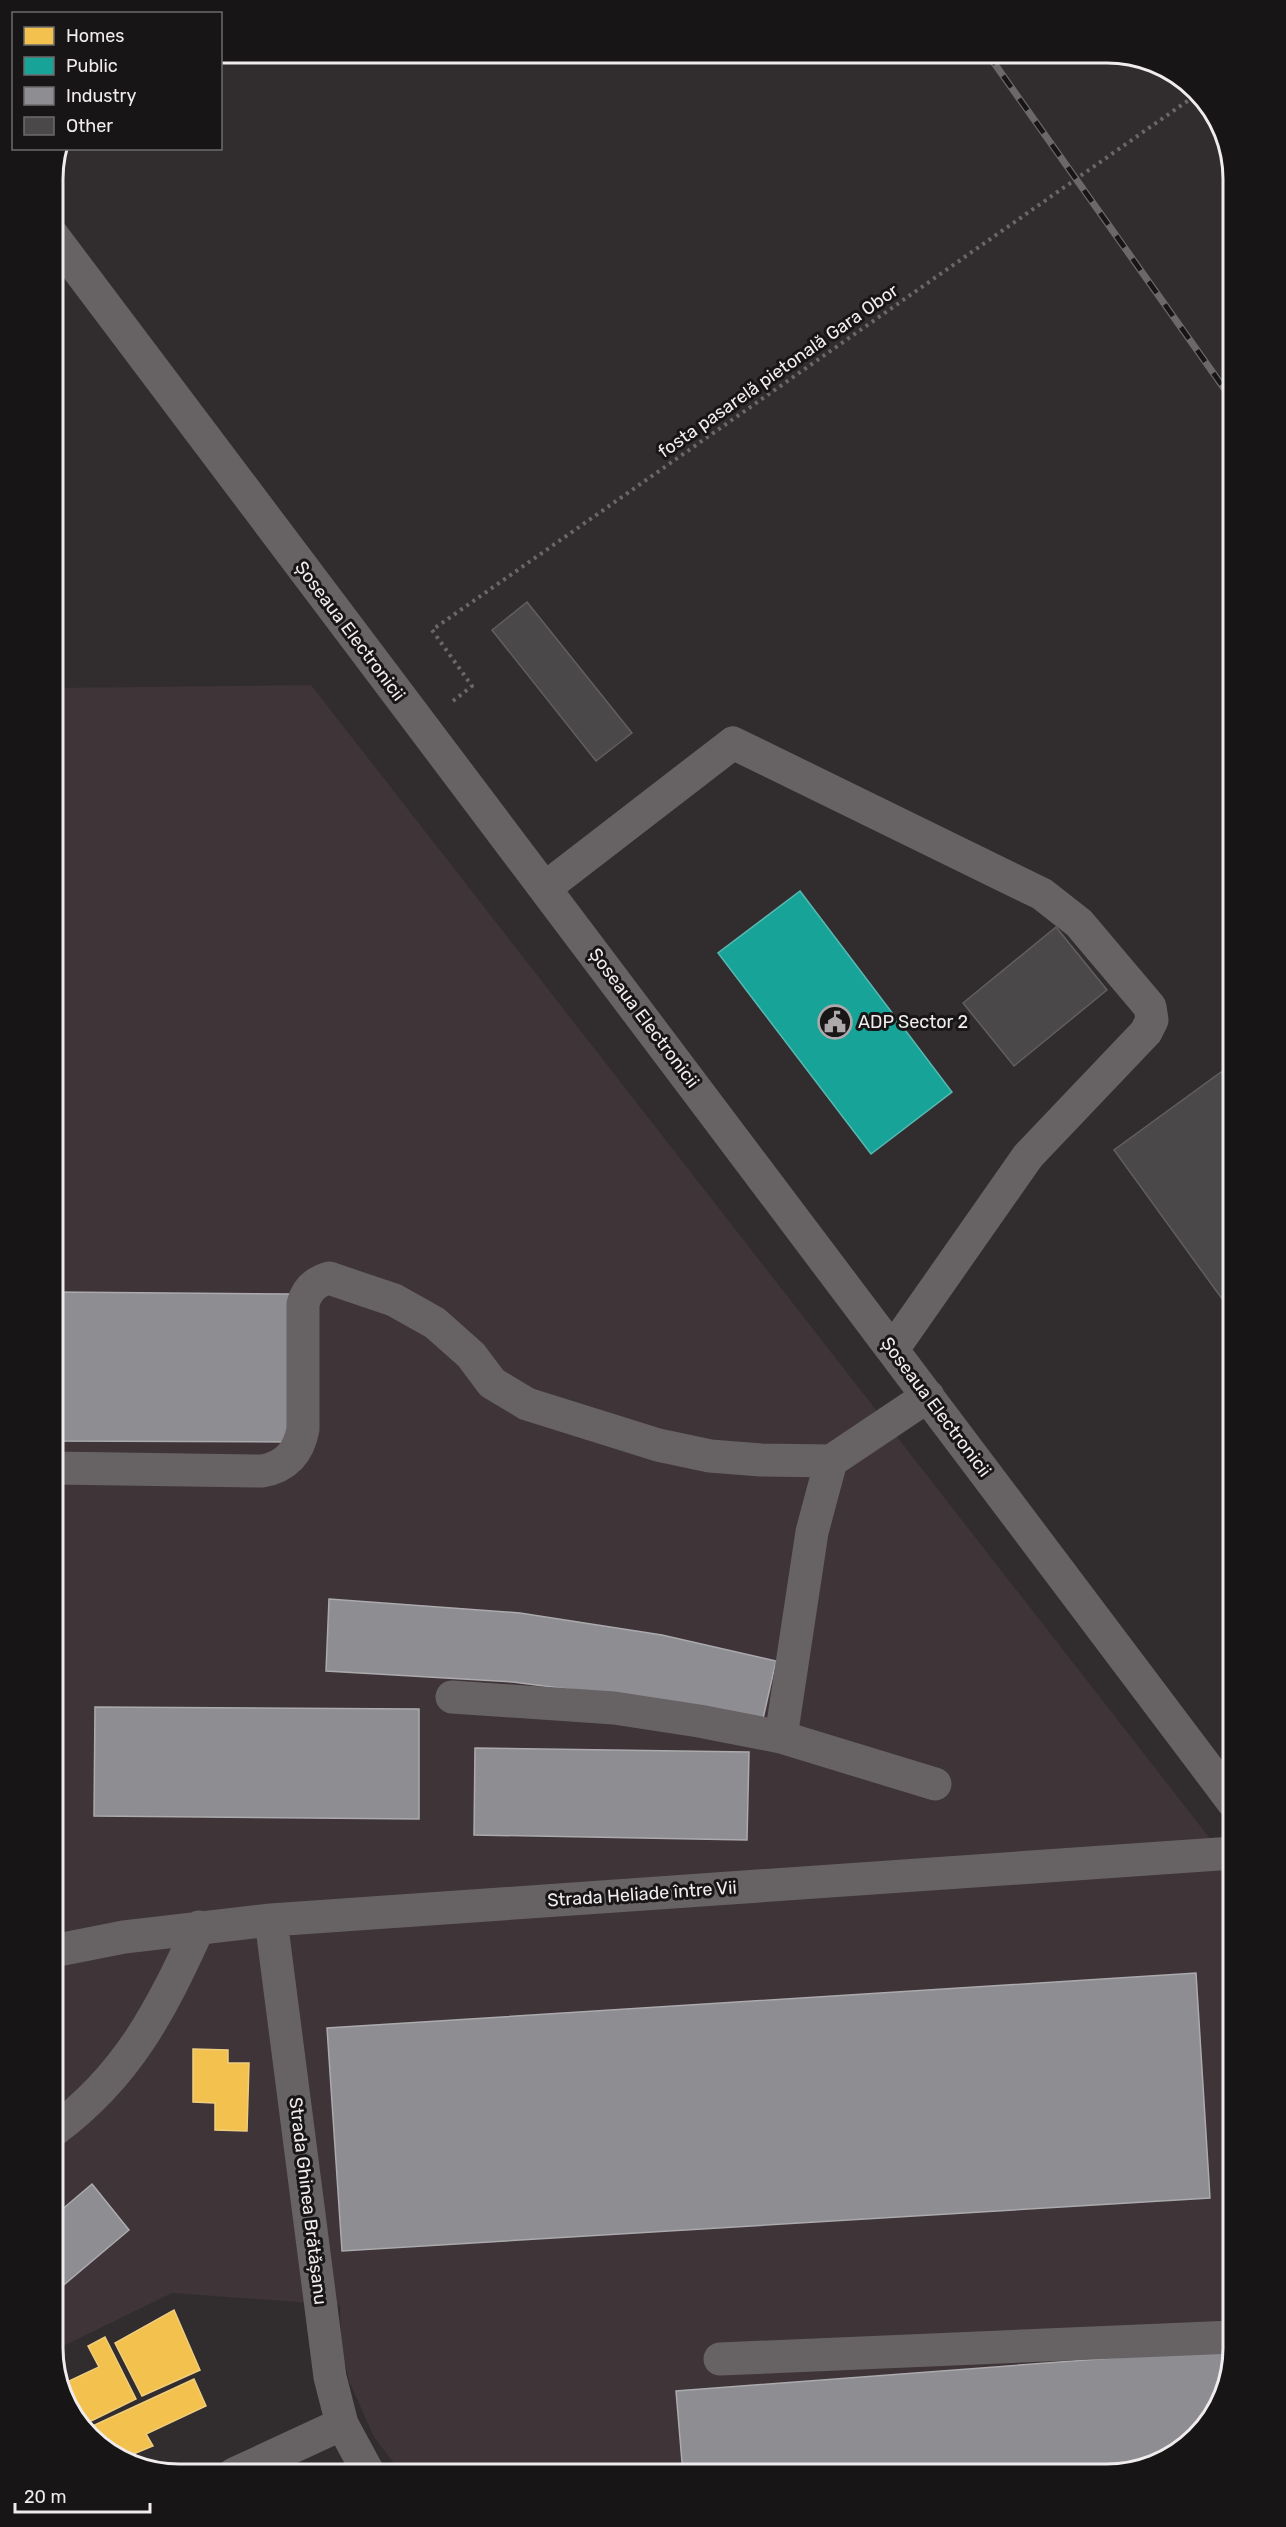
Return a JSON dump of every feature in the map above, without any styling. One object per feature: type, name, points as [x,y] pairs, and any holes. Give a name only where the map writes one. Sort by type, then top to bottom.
[{"type":"street","name":"Șoseaua Electronicii","points":[[63,249],[1223,1789]]},
{"type":"street","points":[[545,888],[733,743],[1042,894],[1079,923],[1150,1007],[1152,1020],[1146,1032],[1028,1156],[893,1350]]},
{"type":"street","points":[[63,1468],[262,1471],[289,1459],[300,1443],[303,1429],[303,1304],[306,1293],[315,1283],[329,1278],[394,1300],[435,1323],[471,1355],[492,1383],[526,1404],[658,1445],[710,1456],[761,1460],[831,1461],[928,1396]]},
{"type":"street","points":[[781,1737],[811,1542],[831,1461]]},
{"type":"street","points":[[452,1697],[614,1708],[781,1737],[935,1784]]},
{"type":"street","name":"Strada Heliade între Vii","points":[[63,1950],[124,1936],[271,1920],[1223,1854]]},
{"type":"street","name":"Strada Ghinea Brătășanu","points":[[271,1920],[330,2377],[342,2424],[364,2464]]},
{"type":"street","points":[[63,2123],[81,2111],[125,2063],[166,2000],[199,1927]]},
{"type":"street","points":[[720,2359],[1223,2337]]},
{"type":"street","points":[[256,2464],[342,2424]]},
{"type":"path","name":"fosta pasarelă pietonală Gara Obor","points":[[472,686],[432,630],[1191,99]]},
{"type":"shaded area","points":[[311,685],[1223,1855],[1222,2363],[1217,2385],[1203,2412],[1183,2435],[1171,2444],[1144,2458],[1115,2464],[394,2464],[374,2437],[349,2381],[341,2342],[340,2305],[172,2293],[63,2346],[63,688]]},
{"type":"building: Homes","points":[[193,2049],[228,2050],[228,2063],[249,2063],[247,2131],[215,2130],[215,2103],[193,2102]]},
{"type":"building: Homes","points":[[174,2310],[200,2370],[142,2396],[115,2343]]},
{"type":"building: Homes","points":[[105,2337],[136,2399],[90,2422],[79,2406],[68,2381],[99,2367],[88,2346]]},
{"type":"building: Homes","points":[[194,2379],[206,2406],[146,2434],[153,2446],[133,2454],[115,2444],[93,2425]]},
{"type":"building: Public","name":"ADP Sector 2","points":[[800,891],[952,1092],[871,1154],[718,953]]},
{"type":"building: Industry","points":[[63,1292],[290,1294],[289,1442],[63,1441]]},
{"type":"building: Industry","points":[[329,1599],[520,1613],[662,1635],[776,1661],[762,1723],[652,1700],[513,1682],[326,1671]]},
{"type":"building: Industry","points":[[95,1707],[419,1709],[419,1819],[94,1816]]},
{"type":"building: Industry","points":[[475,1748],[749,1752],[747,1840],[474,1835]]},
{"type":"building: Industry","points":[[1196,1973],[1210,2198],[342,2251],[327,2028]]},
{"type":"building: Industry","points":[[92,2184],[129,2230],[63,2286],[63,2209]]},
{"type":"building: Industry","points":[[1223,2350],[1217,2385],[1211,2399],[1194,2424],[1183,2435],[1158,2452],[1130,2462],[1115,2464],[682,2464],[676,2391]]},
{"type":"building: Other","points":[[527,602],[632,733],[596,761],[492,630]]},
{"type":"building: Other","points":[[1056,927],[1107,990],[1014,1066],[963,1003]]},
{"type":"building: Other","points":[[1221,1072],[1223,1075],[1223,1300],[1114,1150]]},
{"type":"railway","points":[[994,63],[1223,387]]},
{"type":"place","name":"ADP Sector 2","points":[[835,1022]]}]
